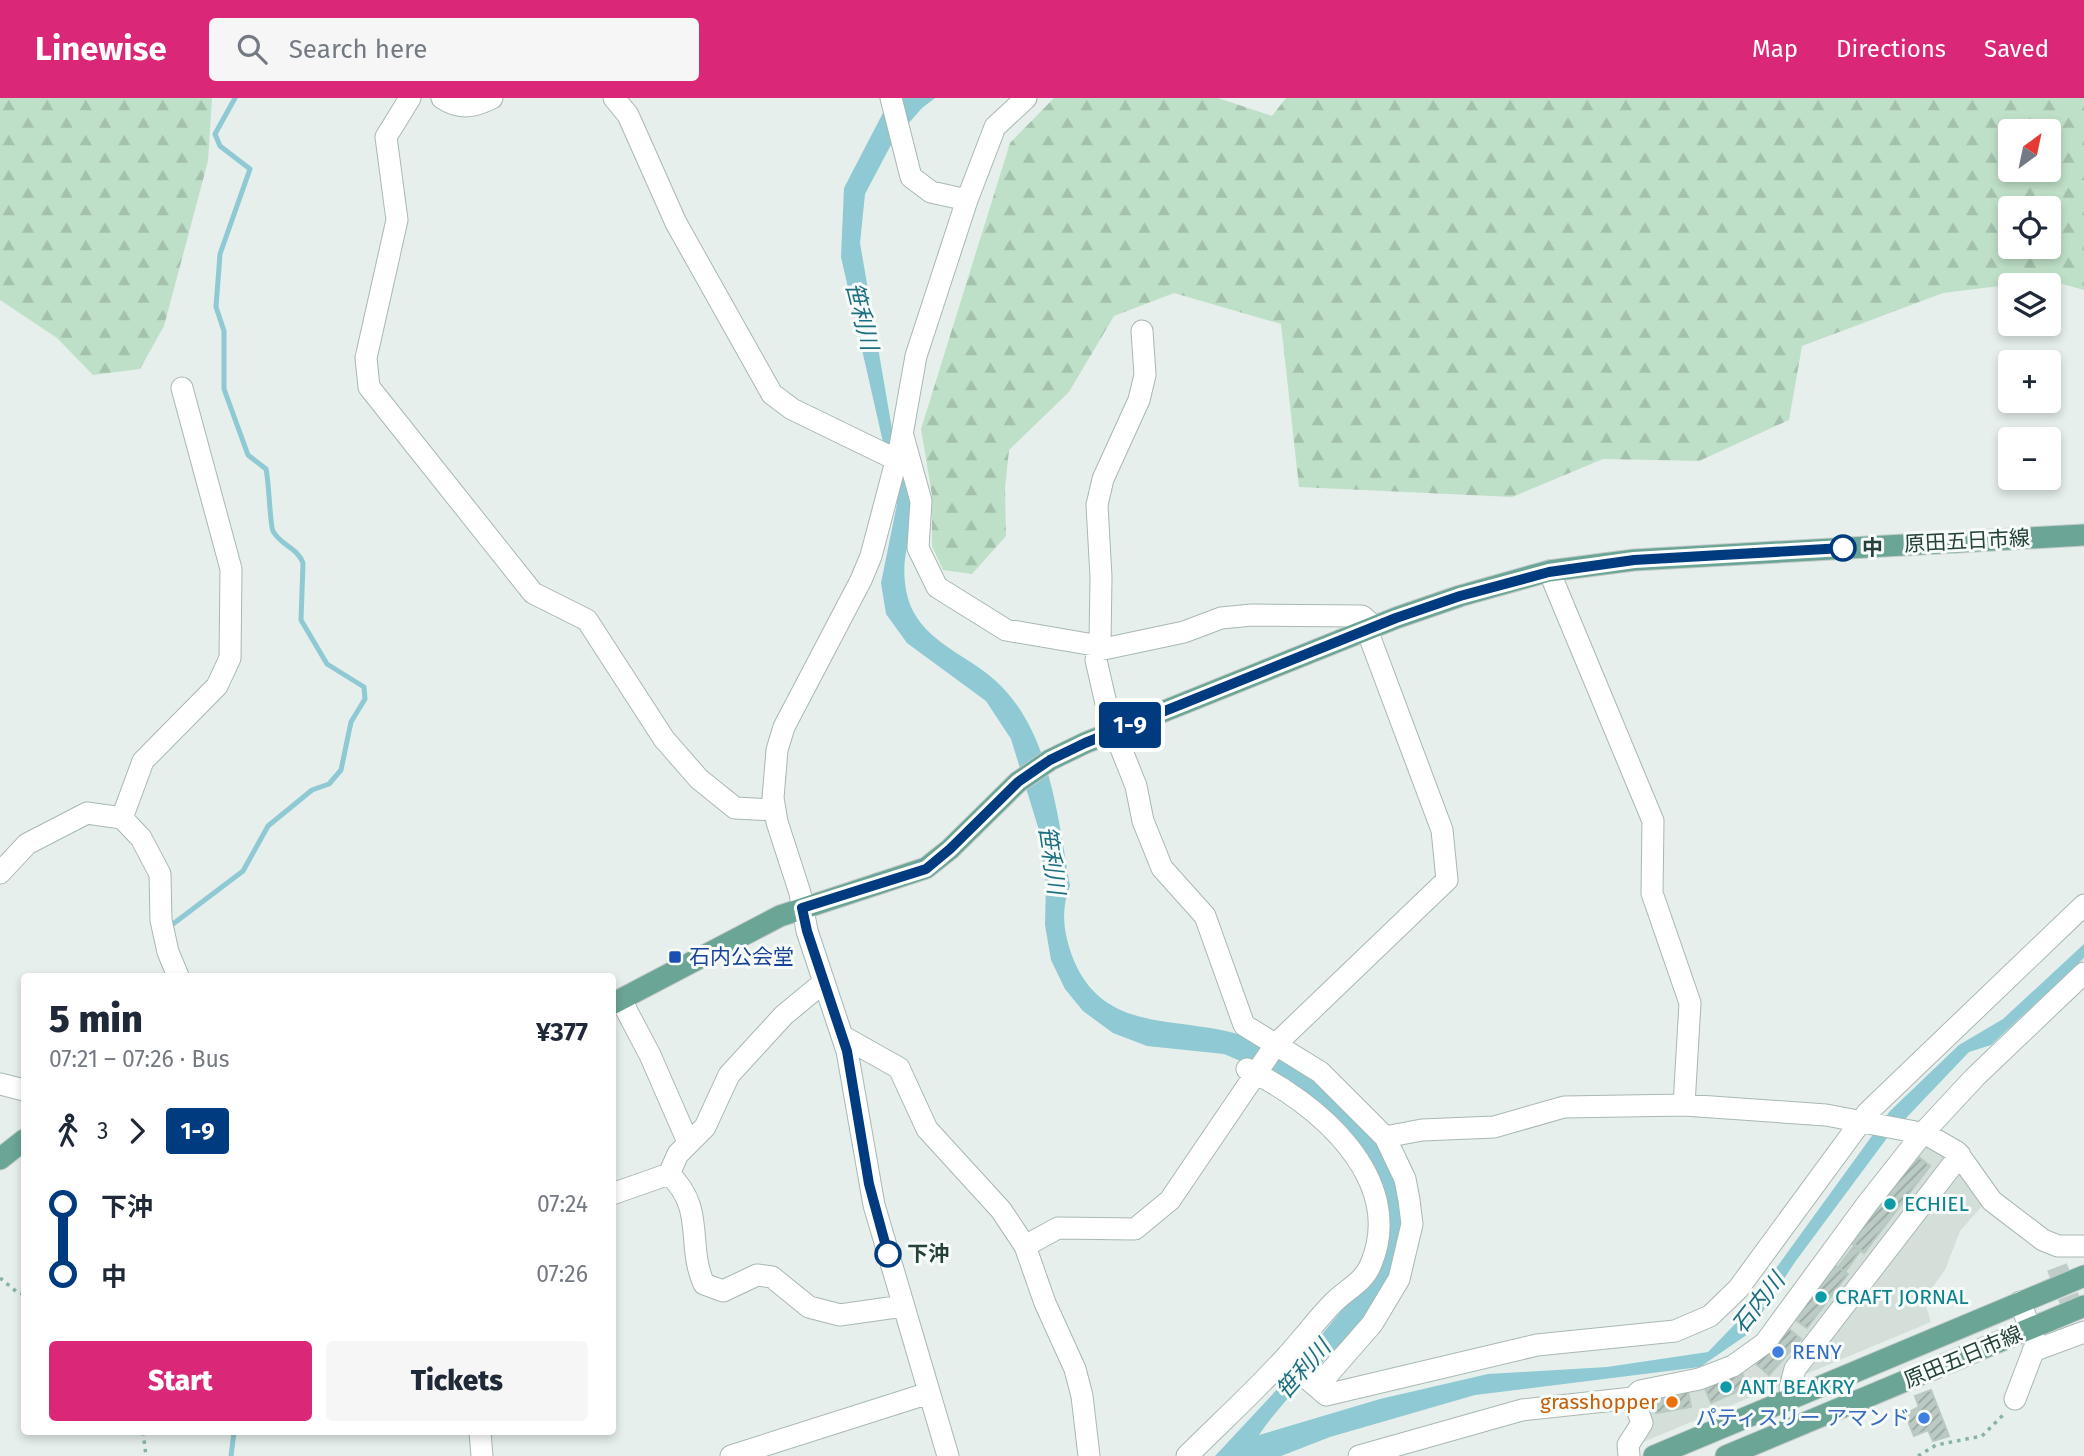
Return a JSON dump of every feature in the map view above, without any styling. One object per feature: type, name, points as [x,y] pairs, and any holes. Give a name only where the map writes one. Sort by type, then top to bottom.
[{"type":"main road","name":"原田五日市線","points":[[617,1002],[758,927],[802,908],[926,869],[1023,778],[1045,763],[1114,731],[1371,628],[1460,596],[1549,572],[1634,560],[2084,534]]},
{"type":"main road","points":[[0,1159],[21,1142]]},
{"type":"main road","name":"原田五日市線","points":[[1654,1456],[2084,1276]]},
{"type":"main road","name":"原田五日市線","points":[[1726,1456],[2084,1306]]},
{"type":"street","points":[[410,98],[386,137],[397,220],[366,358],[369,387],[533,593],[587,620],[664,739],[699,779],[735,808],[775,810]]},
{"type":"street","points":[[442,98],[452,105],[473,107],[492,98]]},
{"type":"street","points":[[614,98],[628,115],[676,223],[772,394],[792,409],[875,447],[899,446]]},
{"type":"street","points":[[948,1456],[874,1205],[853,1079],[842,1036],[807,931],[775,810],[774,774],[784,727],[861,580],[889,487],[916,356],[967,200],[995,127],[1026,98]]},
{"type":"street","points":[[892,99],[900,141],[911,177],[931,192],[967,200]]},
{"type":"street","points":[[1142,331],[1145,374],[1139,400],[1103,479],[1097,505],[1101,578],[1099,650],[1096,660],[1114,731],[1136,786],[1143,821],[1162,868],[1205,916],[1244,1025],[1320,1072],[1385,1137],[1405,1179],[1409,1200],[1412,1224],[1405,1263],[1372,1324],[1316,1386]]},
{"type":"street","points":[[122,818],[143,761],[217,686],[230,658],[231,569],[182,388]]},
{"type":"street","points":[[899,446],[921,502],[918,548],[937,587],[1006,629],[1094,645],[1099,650]]},
{"type":"street","points":[[1549,572],[1653,821],[1653,893],[1690,1003],[1684,1105]]},
{"type":"street","points":[[1025,1246],[1058,1227],[1135,1229],[1170,1200],[1253,1070],[1275,1045],[1447,880],[1442,830],[1371,628],[1362,616],[1252,615],[1221,618],[1184,632],[1099,650]]},
{"type":"street","points":[[0,873],[27,844],[87,813],[122,818],[141,838],[160,874],[164,931],[177,973]]},
{"type":"street","points":[[1286,1361],[1326,1395],[1537,1345],[1656,1335],[1693,1325],[1718,1310],[1738,1289],[1864,1122],[2084,905]]},
{"type":"street","points":[[1359,1456],[1522,1410],[1633,1398],[1640,1391],[1699,1379],[1733,1366],[1765,1343],[1867,1203],[1922,1133],[1975,1077],[2084,973]]},
{"type":"street","points":[[616,1193],[668,1174],[688,1142],[705,1126],[729,1075],[785,1015],[815,986],[824,982]]},
{"type":"street","points":[[617,1002],[650,1055],[688,1142]]},
{"type":"street","points":[[842,1036],[899,1068],[927,1129],[1000,1210],[1025,1246],[1045,1303],[1075,1369],[1082,1395],[1089,1456]]},
{"type":"street","points":[[1187,1456],[1286,1361],[1336,1300],[1357,1284],[1371,1266],[1379,1238],[1379,1211],[1372,1184],[1362,1164],[1309,1106],[1253,1070]]},
{"type":"street","points":[[0,1084],[21,1089]]},
{"type":"street","points":[[1385,1137],[1422,1130],[1494,1128],[1564,1107],[1684,1105],[1826,1115],[1922,1133],[1960,1154],[1996,1205],[2043,1240],[2057,1246],[2084,1246]]},
{"type":"street","points":[[1792,1398],[1790,1388],[1795,1369],[1960,1154]]},
{"type":"street","points":[[668,1174],[682,1187],[690,1200],[699,1273],[704,1284],[723,1291],[757,1275],[772,1277],[809,1307],[840,1315],[903,1306]]},
{"type":"street","points":[[2057,1246],[2057,1267]]},
{"type":"street","points":[[2015,1399],[2035,1339],[2020,1302]]},
{"type":"street","points":[[2033,1351],[2082,1332]]},
{"type":"street","points":[[731,1456],[929,1393]]},
{"type":"street","points":[[1629,1456],[1628,1445],[1642,1423],[1633,1398]]},
{"type":"street","points":[[480,1435],[482,1456]]},
{"type":"path","points":[[0,1278],[21,1292]]},
{"type":"path","points":[[1918,1456],[1936,1445],[1982,1436],[2015,1399]]},
{"type":"path","points":[[143,1435],[146,1456]]},
{"type":"shaded area","points":[[1923,1144],[1952,1160],[1983,1205],[1960,1231],[1945,1270],[1924,1299],[1931,1322],[1636,1445],[1641,1396],[1732,1371]]},
{"type":"green space","points":[[0,98],[212,98],[208,161],[164,326],[140,369],[93,375],[57,338],[0,300]]},
{"type":"green space","points":[[1054,98],[1218,98],[1272,116],[1286,98],[2084,98],[2084,290],[2061,284],[2061,273],[1998,273],[1998,286],[1943,293],[1802,346],[1789,420],[1699,461],[1603,459],[1512,497],[1299,487],[1281,324],[1174,293],[1114,316],[1069,392],[1009,450],[1005,488],[1006,536],[972,574],[943,570],[932,546],[932,495],[921,429],[1010,143]]},
{"type":"water","points":[[900,98],[935,98],[922,108],[893,141],[865,194],[860,243],[892,429],[917,513],[905,563],[906,588],[913,611],[931,634],[1002,687],[1032,730],[1050,780],[1070,886],[1064,911],[1066,936],[1085,981],[1104,1000],[1126,1012],[1233,1033],[1260,1042],[1288,1057],[1317,1078],[1344,1103],[1369,1132],[1388,1163],[1401,1196],[1404,1229],[1397,1262],[1376,1305],[1288,1398],[1259,1435],[1380,1399],[1488,1374],[1607,1367],[1708,1352],[1737,1322],[1890,1111],[1959,1045],[2003,1019],[2084,944],[2084,958],[1991,1045],[1969,1052],[1887,1138],[1795,1262],[1748,1334],[1700,1367],[1475,1395],[1330,1437],[1281,1456],[1215,1456],[1272,1395],[1365,1282],[1378,1185],[1266,1072],[1224,1054],[1147,1046],[1113,1033],[1083,1011],[1065,989],[1051,960],[1045,925],[1046,884],[1038,827],[1011,739],[986,701],[907,643],[886,614],[881,583],[897,504],[841,257],[844,188],[885,109]]},
{"type":"building","name":"ECHIEL","points":[[1915,1154],[1930,1166],[1864,1253],[1849,1241]]},
{"type":"building","points":[[1855,1245],[1861,1250],[1845,1272],[1838,1267]]},
{"type":"building","name":"CRAFT JORNAL","points":[[1835,1265],[1848,1274],[1807,1328],[1794,1319]]},
{"type":"building","name":"RENY","points":[[1788,1328],[1801,1339],[1769,1375],[1756,1364]]},
{"type":"building","name":"ANT BEAKRY","points":[[1741,1371],[1748,1387],[1711,1403],[1704,1386]]},
{"type":"building","points":[[1931,1390],[1949,1436],[1933,1441],[1928,1430],[1914,1436],[1905,1414],[1919,1407],[1915,1396]]},
{"type":"building","name":"grasshopper","points":[[1688,1391],[1691,1407],[1656,1413],[1653,1396]]},
{"type":"waterway","points":[[169,927],[243,871],[268,826],[312,790],[329,784],[341,770],[351,722],[365,699],[364,687],[327,664],[301,620],[303,563],[273,531],[266,469],[248,455],[224,389],[224,331],[216,307],[220,254],[250,169],[220,146],[215,134],[235,98]]},
{"type":"waterway","points":[[231,1456],[234,1435]]},
{"type":"tunnel","points":[[2057,1267],[2080,1328]]},
{"type":"bus line","name":"1-9","points":[[888,1254],[869,1184],[847,1051],[807,931],[802,908],[926,869],[939,860],[1018,782],[1050,760],[1085,743],[1396,618],[1460,596],[1549,572],[1634,560],[1843,548]]},
{"type":"place","name":"中","points":[[1843,548]]},
{"type":"place","name":"石内公会堂","points":[[675,957]]},
{"type":"place","name":"ECHIEL","points":[[1890,1204]]},
{"type":"place","name":"下沖","points":[[888,1254]]},
{"type":"place","name":"CRAFT JORNAL","points":[[1821,1297]]},
{"type":"place","name":"RENY","points":[[1778,1352]]},
{"type":"place","name":"ANT BEAKRY","points":[[1726,1387]]},
{"type":"place","name":"grasshopper","points":[[1672,1402]]},
{"type":"place","name":"パティスリー アマンド","points":[[1924,1418]]},
{"type":"water label","name":"笹利川","points":[[862,316]]},
{"type":"water label","name":"笹利川","points":[[1052,860]]},
{"type":"water label","name":"石内川","points":[[1758,1303]]},
{"type":"water label","name":"笹利川","points":[[1303,1369]]}]
